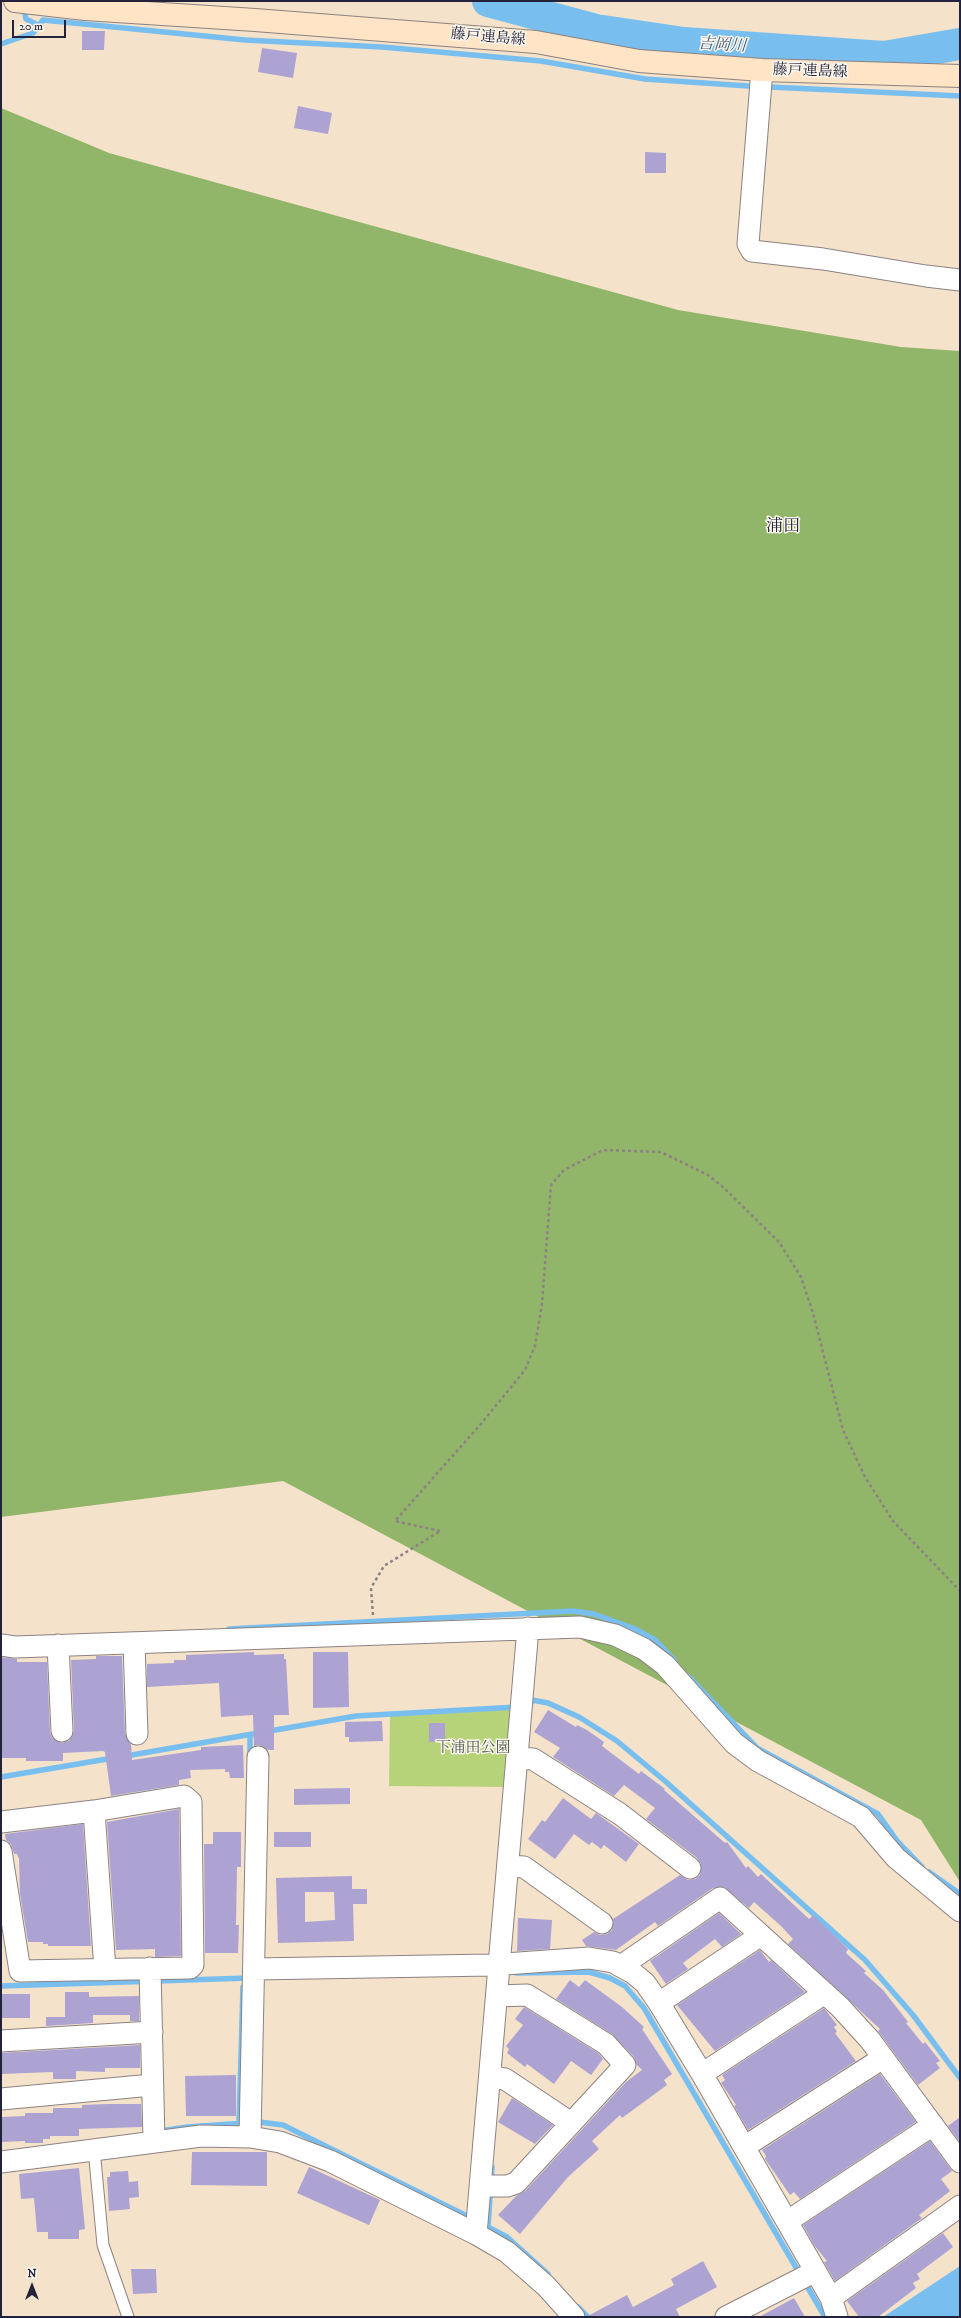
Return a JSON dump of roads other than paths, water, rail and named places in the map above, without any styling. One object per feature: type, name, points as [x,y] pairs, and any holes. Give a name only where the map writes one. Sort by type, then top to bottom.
[{"type":"main road","name":"藤戸連島線","points":[[16,1],[85,9],[255,20],[536,42],[639,61],[762,70],[960,76]]},
{"type":"street","points":[[762,70],[748,244],[752,251],[823,259],[960,280]]},
{"type":"street","points":[[1,1645],[15,1647],[580,1627],[615,1635],[644,1650],[665,1665],[734,1743],[758,1761],[861,1818],[896,1858],[960,1911]]},
{"type":"street","points":[[478,2226],[488,2186],[503,1978],[514,1866],[522,1758],[521,1707],[528,1628]]},
{"type":"street","points":[[134,1643],[137,1734]]},
{"type":"street","points":[[58,1645],[62,1731]]},
{"type":"street","points":[[250,2128],[258,1757]]},
{"type":"street","points":[[522,1758],[533,1759],[620,1814],[690,1868]]},
{"type":"street","points":[[1,1822],[94,1811],[184,1796],[191,1802],[193,1965],[190,1968],[150,1977],[105,1970],[20,1971],[1,1851]]},
{"type":"street","points":[[94,1811],[105,1970]]},
{"type":"street","points":[[514,1866],[602,1923]]},
{"type":"street","points":[[621,1966],[720,1898],[825,1993],[870,2040],[960,2162]]},
{"type":"street","points":[[659,2003],[760,1934]]},
{"type":"street","points":[[254,1976],[503,1978],[589,1958],[613,1962],[621,1966],[646,1983],[659,2003],[788,2221],[806,2276],[834,2308],[960,2206]]},
{"type":"street","points":[[150,1977],[153,2135]]},
{"type":"street","points":[[488,2186],[507,2186],[516,2183],[625,2065],[606,2044],[527,1995],[503,1978]]},
{"type":"street","points":[[702,2074],[825,1993]]},
{"type":"street","points":[[1,2041],[152,2032]]},
{"type":"street","points":[[744,2147],[883,2058]]},
{"type":"street","points":[[496,2078],[571,2123]]},
{"type":"street","points":[[1,2099],[152,2085]]},
{"type":"street","points":[[788,2221],[933,2125]]},
{"type":"street","points":[[1,2162],[94,2149],[153,2135],[202,2136],[250,2128],[280,2142],[330,2161],[478,2226],[546,2286],[574,2317]]},
{"type":"street","points":[[726,2317],[806,2276]]},
{"type":"lane","points":[[94,2149],[103,2245],[128,2317]]},
{"type":"water","points":[[960,2266],[960,2317],[883,2317]]},
{"type":"waterway","name":"吉岡川","points":[[488,1],[596,30],[684,43],[884,57],[960,44]]},
{"type":"waterway","points":[[25,14],[26,19],[40,26]]},
{"type":"waterway","points":[[1,44],[33,33],[43,20],[245,40],[382,47],[541,61],[645,79],[748,86]]},
{"type":"waterway","points":[[770,87],[960,96]]},
{"type":"waterway","points":[[229,1629],[573,1611],[594,1614],[635,1629],[655,1640],[674,1660]]},
{"type":"waterway","points":[[689,1677],[757,1748],[878,1814],[898,1842],[922,1867]]},
{"type":"waterway","points":[[530,1706],[532,1700],[548,1703],[579,1717],[617,1741],[665,1781],[865,1960],[913,2015],[960,2078]]},
{"type":"waterway","points":[[126,1756],[356,1716],[517,1707]]},
{"type":"waterway","points":[[250,1735],[250,1758]]},
{"type":"waterway","points":[[1,1777],[113,1758]]},
{"type":"waterway","points":[[929,1872],[960,1894]]},
{"type":"waterway","points":[[516,1973],[589,1972],[610,1978],[625,1986],[644,2008],[825,2317]]},
{"type":"waterway","points":[[1,1986],[249,1978]]},
{"type":"waterway","points":[[239,2124],[243,1987]]},
{"type":"waterway","points":[[160,2131],[187,2127],[259,2122],[283,2125],[473,2219]]},
{"type":"waterway","points":[[488,2227],[492,2167]]},
{"type":"waterway","points":[[486,2226],[507,2237],[548,2274]]},
{"type":"waterway","points":[[578,2307],[588,2317]]},
{"type":"district","name":"浦田","points":[[783,527]]},
{"type":"park label","name":"下浦田公園","points":[[473,1749]]}]
